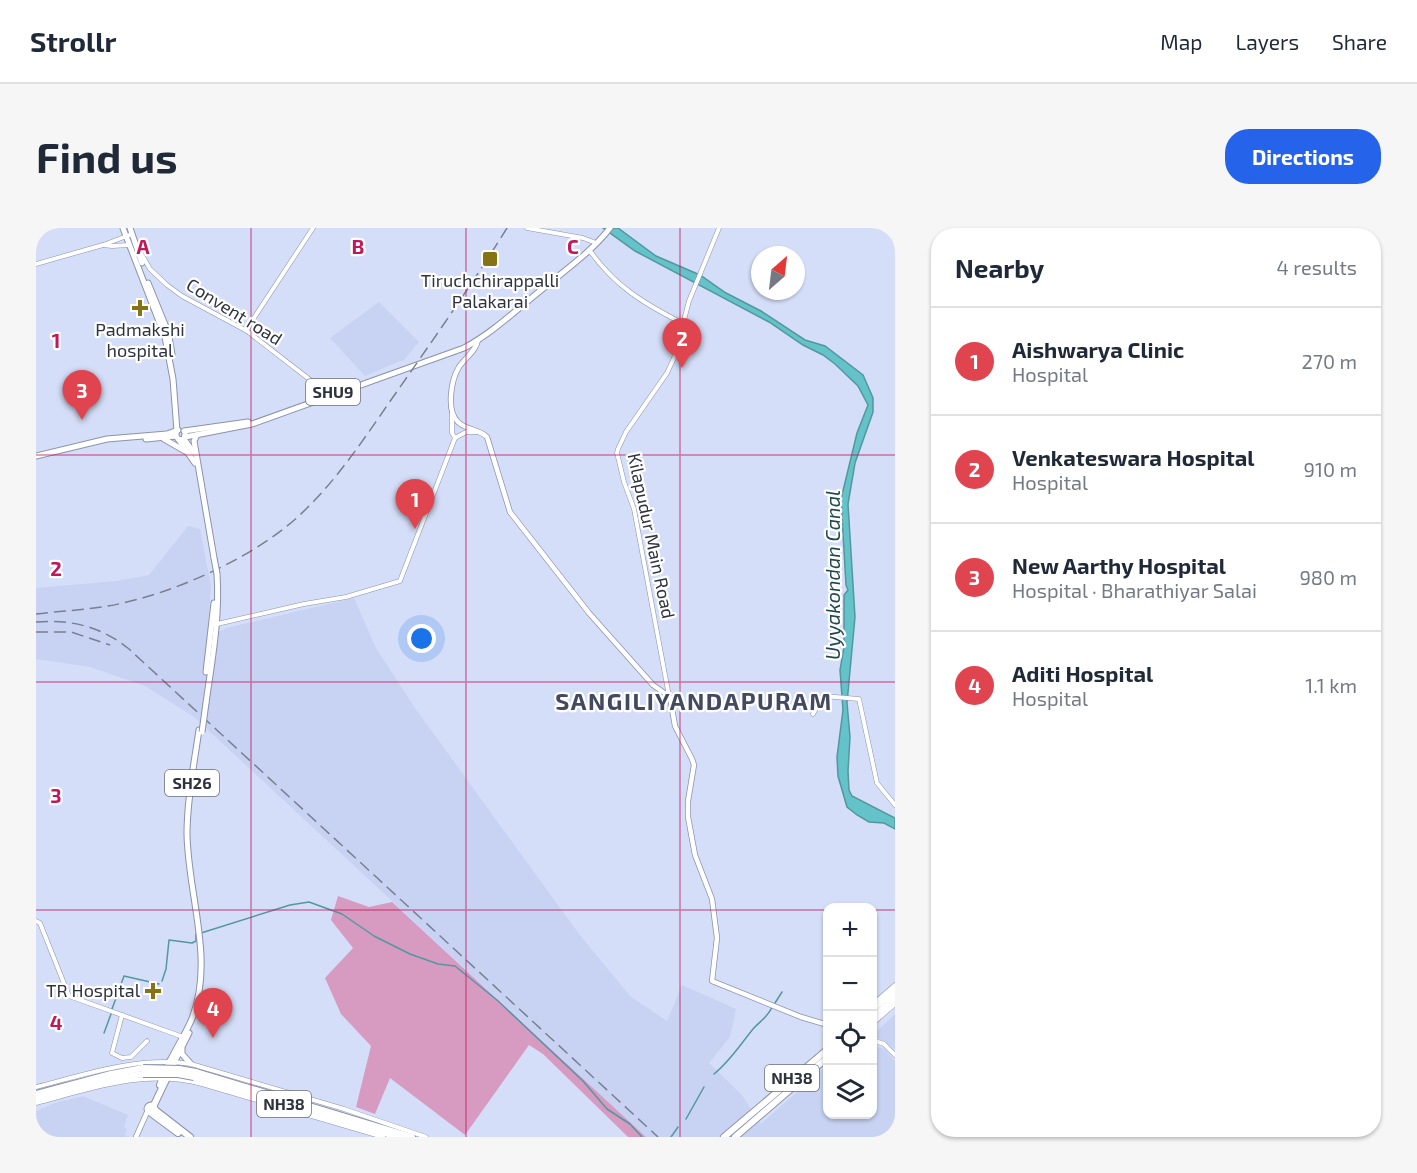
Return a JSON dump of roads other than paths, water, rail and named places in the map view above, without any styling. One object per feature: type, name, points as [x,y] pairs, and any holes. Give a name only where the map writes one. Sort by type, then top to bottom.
[{"type":"highway","points":[[877,1007],[895,991]]},
{"type":"highway","points":[[877,1014],[895,998]]},
{"type":"highway","name":"NH38","points":[[723,1137],[823,1053]]},
{"type":"highway","points":[[155,1098],[168,1079],[173,1061]]},
{"type":"highway","name":"NH38","points":[[735,1137],[823,1061]]},
{"type":"highway","points":[[146,1072],[158,1082],[158,1090],[151,1109]]},
{"type":"highway","name":"NH38","points":[[36,1101],[146,1072]]},
{"type":"highway","name":"NH38","points":[[36,1094],[111,1074],[146,1072],[178,1074],[412,1137]]},
{"type":"highway","name":"NH38","points":[[193,1077],[398,1137]]},
{"type":"highway","points":[[158,1090],[168,1079]]},
{"type":"highway","points":[[151,1109],[183,1137]]},
{"type":"highway","points":[[151,1109],[190,1137]]},
{"type":"main road","points":[[123,228],[129,233],[171,343],[180,435]]},
{"type":"main road","name":"SHU9","points":[[36,457],[107,439],[197,435],[252,424],[478,340],[502,323],[596,243],[610,228]]},
{"type":"main road","points":[[478,340],[476,348],[457,372],[451,399],[452,412],[459,423],[487,437],[506,502],[514,517],[589,613],[653,685],[670,697],[675,726],[694,765],[688,801],[688,817],[698,867],[712,899],[717,943],[712,981],[823,1023]]},
{"type":"main road","name":"SHU9","points":[[36,457],[112,441],[164,438],[252,421],[329,395]]},
{"type":"main road","name":"SH26","points":[[173,1061],[182,1049],[198,1009],[203,984],[202,939],[190,836],[200,731],[212,650],[215,596],[215,574],[196,464],[180,435]]},
{"type":"main road","name":"SH26","points":[[180,435],[196,458],[212,559]]},
{"type":"main road","points":[[196,458],[194,441],[197,435]]},
{"type":"main road","points":[[164,438],[188,453]]},
{"type":"main road","name":"SH26","points":[[173,1061],[196,1002],[202,939]]},
{"type":"main road","points":[[182,1049],[182,1054],[191,1064]]},
{"type":"main road","points":[[137,1137],[151,1109]]},
{"type":"street","points":[[247,331],[313,228]]},
{"type":"street","points":[[527,228],[583,238],[596,243]]},
{"type":"street","name":"Kilapudur Main Road","points":[[670,697],[634,509],[617,453],[626,432],[666,375],[674,358],[682,323],[693,291],[719,228]]},
{"type":"street","points":[[36,264],[104,244],[129,233]]},
{"type":"street","points":[[104,244],[133,245]]},
{"type":"street","name":"Convent road","points":[[133,245],[150,268],[167,285],[182,296],[247,331],[329,395]]},
{"type":"street","points":[[590,251],[605,271],[619,284],[682,323]]},
{"type":"street","points":[[452,412],[452,433],[455,438]]},
{"type":"street","points":[[214,625],[355,595],[400,581],[455,438],[466,432],[483,433]]},
{"type":"street","points":[[813,714],[823,696],[859,699],[877,783],[895,805]]},
{"type":"street","points":[[36,921],[40,922],[67,994],[77,1000],[183,1037]]},
{"type":"street","points":[[877,1002],[895,986]]},
{"type":"street","points":[[877,1020],[895,1004]]},
{"type":"street","points":[[122,1016],[112,1053],[122,1058],[132,1057],[147,1041]]},
{"type":"street","points":[[877,1041],[884,1044],[895,1055]]},
{"type":"street","points":[[146,1072],[173,1061],[191,1064],[344,1109],[426,1137]]},
{"type":"street","points":[[191,1064],[193,1077]]},
{"type":"street","points":[[36,1088],[111,1067],[146,1072],[168,1079],[193,1077],[383,1137]]},
{"type":"waterway","points":[[201,933],[290,905],[309,902],[342,914],[374,936],[410,954],[438,964],[455,966],[497,1000],[583,1081],[607,1109],[630,1124],[642,1137]]},
{"type":"waterway","points":[[162,981],[166,969],[169,940],[192,943],[196,941],[196,934]]},
{"type":"waterway","points":[[112,1009],[124,976],[159,984]]},
{"type":"waterway","points":[[775,1003],[782,992]]},
{"type":"waterway","points":[[714,1074],[772,1007]]},
{"type":"waterway","points":[[104,1033],[111,1014]]},
{"type":"waterway","points":[[686,1119],[704,1087]]},
{"type":"waterway","points":[[671,1137],[678,1127]]},
{"type":"railway","points":[[36,614],[108,606],[160,593],[214,571],[265,542],[287,526],[319,496],[355,452],[454,310],[507,228]]},
{"type":"railway","points":[[36,622],[62,622],[86,626],[108,635],[129,649],[658,1137]]},
{"type":"railway","points":[[36,632],[71,632],[110,645]]},
{"type":"place","name":"Tiruchchirappalli Palakarai","points":[[490,259]]},
{"type":"place","name":"Padmakshi hospital","points":[[140,308]]},
{"type":"place","name":"Venkateswara Hospital","points":[[682,368]]},
{"type":"place","name":"New Aarthy Hospital","points":[[82,420]]},
{"type":"place","name":"Aishwarya Clinic","points":[[415,529]]},
{"type":"place","name":"TR Hospital","points":[[153,991]]},
{"type":"place","name":"Aditi Hospital","points":[[213,1038]]},
{"type":"district","name":"SANGILIYANDAPURAM","points":[[694,702]]},
{"type":"water label","name":"Uyyakondan Canal","points":[[833,575]]}]
